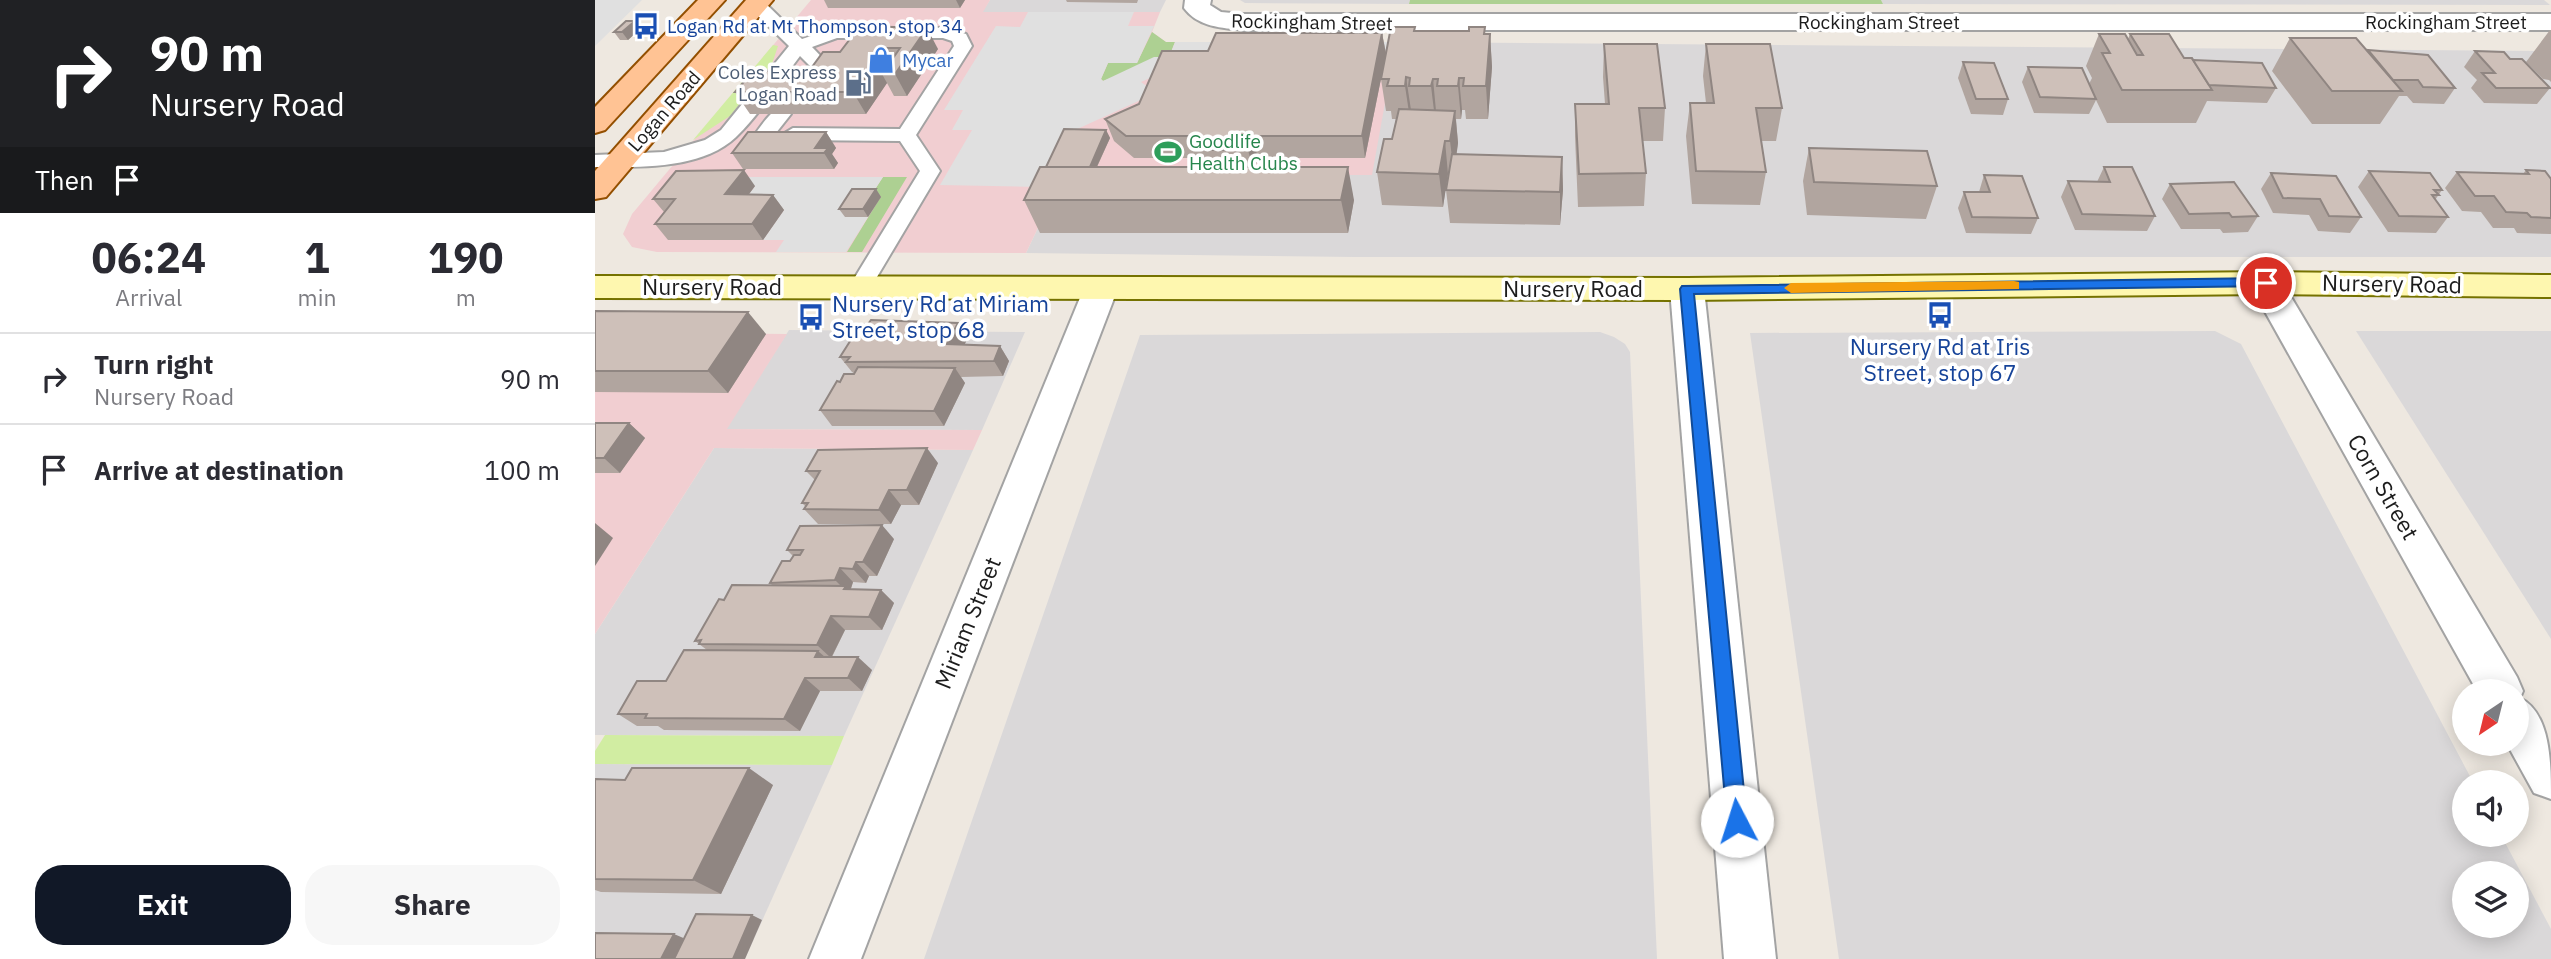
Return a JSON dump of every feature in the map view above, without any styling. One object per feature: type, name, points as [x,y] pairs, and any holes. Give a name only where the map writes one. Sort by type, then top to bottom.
[{"type":"main road","name":"Logan Road","points":[[595,124],[712,0]]},
{"type":"main road","name":"Logan Road","points":[[595,190],[608,161],[758,2]]},
{"type":"main road","name":"Nursery Road","points":[[595,287],[1686,289],[2266,283],[2551,286]]},
{"type":"street","name":"Rockingham Street","points":[[1203,8],[1243,22],[1386,24],[2551,22]]},
{"type":"street","name":"Corn Street","points":[[2266,283],[2494,679]]},
{"type":"street","name":"Miriam Street","points":[[835,959],[1101,288]]},
{"type":"street","points":[[1686,289],[1750,959]]},
{"type":"street","points":[[2529,739],[2551,777]]},
{"type":"lane","points":[[758,2],[809,55]]},
{"type":"lane","points":[[767,125],[809,55],[835,33],[944,33],[960,38],[963,46],[906,135]]},
{"type":"lane","points":[[797,93],[809,55]]},
{"type":"lane","points":[[608,161],[669,160],[767,125],[906,135]]},
{"type":"lane","points":[[860,287],[930,171],[906,135]]},
{"type":"shaded area","points":[[595,0],[642,0],[595,46]]},
{"type":"shaded area","points":[[811,0],[990,0],[983,12],[1160,12],[1152,32],[1166,42],[1396,42],[1372,175],[1063,175],[1026,253],[657,252],[632,247],[623,234],[632,214]]},
{"type":"shaded area","points":[[990,0],[1166,0],[1160,12],[982,12]]},
{"type":"shaded area","points":[[1240,0],[1410,0],[1409,4],[1245,3]]},
{"type":"shaded area","points":[[1881,0],[2544,0],[2550,5],[1883,4]]},
{"type":"shaded area","points":[[1028,12],[1134,12],[1128,26],[1154,26],[1137,63],[1108,63],[1101,79],[1103,81],[1154,57],[1169,57],[1175,42],[1388,42],[1386,54],[1222,54],[1161,73],[1141,82],[1156,93],[1062,136],[1037,187],[940,185],[972,130],[952,130],[963,110],[944,110],[996,26],[1020,27]]},
{"type":"shaded area","points":[[1396,42],[2551,51],[2551,257],[1354,257],[1026,253],[1063,175]]},
{"type":"shaded area","points":[[717,177],[883,177],[870,197],[845,216],[868,217],[846,252],[776,252],[784,240],[763,240],[784,210],[737,210],[755,186]]},
{"type":"shaded area","points":[[789,330],[1025,332],[982,430],[726,429]]},
{"type":"shaded area","points":[[2215,331],[2241,344],[2452,742],[2452,756],[2459,756],[2467,770],[2452,770],[2452,847],[2507,847],[2515,861],[2452,861],[2452,938],[2529,938],[2529,888],[2551,929],[2551,959],[1839,959],[1750,333]]},
{"type":"shaded area","points":[[2356,331],[2551,331],[2551,639]]},
{"type":"shaded area","points":[[1600,332],[1625,344],[1630,352],[1657,959],[924,959],[1140,335]]},
{"type":"shaded area","points":[[595,333],[787,334],[727,429],[982,430],[973,450],[714,448],[595,634]]},
{"type":"shaded area","points":[[714,448],[973,450],[844,736],[595,735],[595,634]]},
{"type":"shaded area","points":[[595,764],[832,765],[745,959],[595,959]]},
{"type":"green space","points":[[1410,0],[1881,0],[1883,4],[1409,4]]},
{"type":"green space","points":[[1152,32],[1166,42],[1175,42],[1169,57],[1103,81],[1101,79],[1108,63],[1137,63]]},
{"type":"green space","points":[[773,45],[778,46],[772,64],[730,116],[693,140]]},
{"type":"green space","points":[[883,177],[907,177],[862,252],[847,252],[880,198],[870,197]]},
{"type":"green space","points":[[605,735],[844,736],[832,765],[595,764],[595,751]]},
{"type":"building","points":[[626,21],[635,21],[622,32],[614,32]]},
{"type":"building","points":[[860,26],[927,28],[895,74],[882,74],[900,48],[881,48],[878,52],[882,52],[853,92],[735,92],[753,71],[809,71],[823,52],[840,52]]},
{"type":"building","points":[[1391,27],[1415,27],[1414,31],[1469,31],[1469,27],[1485,27],[1484,34],[1490,34],[1486,86],[1463,86],[1464,78],[1459,78],[1458,86],[1437,86],[1438,79],[1433,79],[1431,86],[1409,86],[1410,78],[1406,77],[1405,86],[1387,86],[1389,79],[1381,79]]},
{"type":"building","points":[[1216,33],[1382,33],[1362,136],[1252,136],[1248,150],[1196,150],[1201,136],[1126,136],[1105,119],[1139,104],[1162,51],[1208,51]]},
{"type":"building","points":[[2099,34],[2125,34],[2137,55],[2143,55],[2130,34],[2169,34],[2184,58],[2192,58],[2212,90],[2122,90],[2102,53],[2110,53]]},
{"type":"building","points":[[2290,38],[2356,38],[2402,91],[2332,91]]},
{"type":"building","points":[[1604,44],[1657,44],[1665,108],[1639,108],[1646,173],[1579,174],[1575,104],[1609,104]]},
{"type":"building","points":[[1706,44],[1770,44],[1782,108],[1756,108],[1766,172],[1696,171],[1690,103],[1714,103]]},
{"type":"building","points":[[2368,50],[2428,55],[2455,88],[2423,87],[2418,80],[2393,80]]},
{"type":"building","points":[[2475,51],[2504,52],[2510,59],[2522,59],[2550,88],[2496,88],[2482,73],[2495,73]]},
{"type":"building","points":[[2193,60],[2262,63],[2276,88],[2209,85]]},
{"type":"building","points":[[1963,62],[1994,63],[2008,99],[1976,99]]},
{"type":"building","points":[[2028,67],[2082,68],[2096,99],[2040,97]]},
{"type":"building","points":[[1399,109],[1455,111],[1450,141],[1445,141],[1439,174],[1377,172],[1384,139],[1392,139]]},
{"type":"building","points":[[1064,129],[1106,130],[1090,167],[1046,167]]},
{"type":"building","points":[[748,132],[826,132],[815,148],[828,148],[824,153],[732,153]]},
{"type":"building","points":[[1809,148],[1927,151],[1937,186],[1814,182]]},
{"type":"building","points":[[1452,154],[1562,157],[1560,192],[1446,190]]},
{"type":"building","points":[[1040,167],[1348,167],[1341,200],[1024,200]]},
{"type":"building","points":[[2104,167],[2132,167],[2155,216],[2082,214],[2068,181],[2110,182]]},
{"type":"building","points":[[744,170],[725,194],[773,195],[752,224],[655,224],[675,199],[653,199],[676,171]]},
{"type":"building","points":[[2526,170],[2545,171],[2551,179],[2551,218],[2506,212],[2494,196],[2475,196],[2457,172],[2529,174]]},
{"type":"building","points":[[2369,171],[2430,173],[2442,190],[2434,190],[2439,195],[2432,195],[2448,217],[2399,216]]},
{"type":"building","points":[[2271,173],[2336,176],[2361,217],[2329,216],[2320,199],[2283,198]]},
{"type":"building","points":[[1984,175],[2022,176],[2038,218],[1972,217],[1964,192],[1990,192]]},
{"type":"building","points":[[2234,182],[2258,216],[2232,217],[2229,213],[2189,214],[2170,184]]},
{"type":"building","points":[[852,189],[876,189],[863,209],[839,209]]},
{"type":"building","points":[[595,311],[748,312],[708,371],[595,371]]},
{"type":"building","points":[[871,320],[958,323],[947,344],[1000,346],[994,361],[846,362],[850,357],[840,357],[861,324],[868,324]]},
{"type":"building","points":[[858,367],[955,368],[934,411],[820,410],[837,381],[840,382],[844,374],[854,374]]},
{"type":"building","points":[[595,423],[629,423],[604,458],[595,458]]},
{"type":"building","points":[[927,448],[907,490],[889,490],[879,510],[804,509],[808,503],[802,503],[820,471],[806,471],[818,450]]},
{"type":"building","points":[[882,525],[863,562],[856,562],[853,569],[840,568],[835,580],[770,583],[782,561],[790,561],[803,550],[787,550],[800,526]]},
{"type":"building","points":[[732,585],[846,586],[844,589],[881,590],[869,617],[831,616],[817,645],[699,644],[701,640],[695,641],[719,599],[724,600]]},
{"type":"building","points":[[684,650],[818,651],[815,657],[858,657],[848,678],[805,678],[784,719],[645,718],[647,714],[618,714],[637,681],[666,681]]},
{"type":"building","points":[[632,768],[749,768],[693,880],[595,879],[595,779],[625,780]]},
{"type":"building","points":[[696,914],[752,915],[733,959],[674,959]]},
{"type":"building","points":[[595,933],[674,934],[661,959],[595,959]]},
{"type":"slow traffic","points":[[1791,288],[2014,286]]},
{"type":"place","name":"Logan Rd at Mt Thompson, stop 34","points":[[646,26]]},
{"type":"place","name":"Mycar","points":[[881,60]]},
{"type":"place","name":"Coles Express Logan Road","points":[[858,83]]},
{"type":"place","name":"Goodlife Health Clubs","points":[[1168,152]]},
{"type":"place","name":"Nursery Rd at Iris Street, stop 67","points":[[1940,315]]},
{"type":"place","name":"Nursery Rd at Miriam Street, stop 68","points":[[811,317]]},
{"type":"route","points":[[1737,821],[1686,289],[2266,283]]}]
